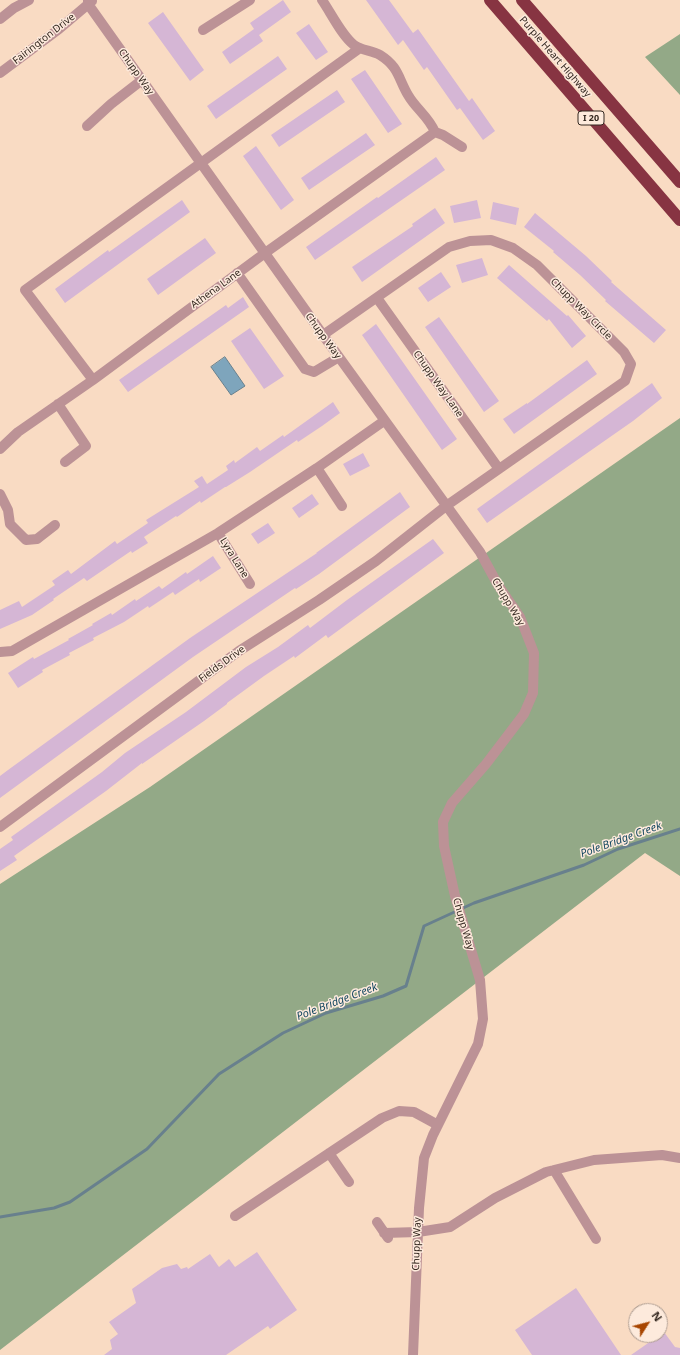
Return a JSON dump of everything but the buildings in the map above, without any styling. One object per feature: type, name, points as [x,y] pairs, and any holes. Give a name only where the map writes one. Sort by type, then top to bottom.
[{"type":"highway","name":"Purple Heart Highway","points":[[490,0],[680,220]]},
{"type":"highway","name":"Purple Heart Highway","points":[[522,0],[680,182]]},
{"type":"street","points":[[0,19],[14,8],[29,0]]},
{"type":"street","points":[[203,30],[250,0]]},
{"type":"street","points":[[322,0],[346,37],[354,45],[379,54],[398,72],[408,96],[424,114],[435,132],[443,135],[462,147]]},
{"type":"street","name":"Fairington Drive","points":[[0,73],[59,29],[90,1]]},
{"type":"street","name":"Chupp Way","points":[[90,1],[142,80],[201,164],[384,421],[480,552],[498,585],[520,617],[534,653],[533,693],[524,714],[486,764],[452,804],[443,822],[444,846],[455,896],[480,980],[483,1019],[478,1044],[438,1124],[424,1158],[418,1232],[413,1355]]},
{"type":"street","points":[[93,380],[25,290],[360,48]]},
{"type":"street","points":[[87,126],[110,104],[142,80]]},
{"type":"street","name":"Athena Lane","points":[[0,449],[18,432],[93,380],[237,273],[435,132]]},
{"type":"street","name":"Chupp Way Circle","points":[[323,335],[449,247],[470,241],[491,240],[513,248],[536,265],[624,352],[631,364],[625,381],[446,506]]},
{"type":"street","points":[[237,273],[305,369],[314,372],[339,357]]},
{"type":"street","name":"Chupp Way Lane","points":[[377,298],[499,469]]},
{"type":"street","points":[[58,404],[86,446],[65,462]]},
{"type":"street","points":[[0,652],[12,651],[218,533],[317,468],[384,421]]},
{"type":"street","points":[[317,468],[342,506]]},
{"type":"street","points":[[0,494],[8,510],[10,524],[26,540],[37,539],[55,525]]},
{"type":"street","name":"Fields Drive","points":[[0,827],[239,651],[319,600],[376,561],[446,506]]},
{"type":"street","name":"Lyra Lane","points":[[218,533],[250,584]]},
{"type":"street","points":[[235,1216],[382,1118],[399,1111],[414,1112],[438,1124]]},
{"type":"street","points":[[329,1153],[349,1182]]},
{"type":"street","points":[[377,1222],[386,1235],[418,1232],[450,1226],[495,1198],[546,1172],[594,1160],[662,1155],[680,1158]]},
{"type":"street","points":[[554,1170],[596,1239]]},
{"type":"green space","points":[[680,34],[680,95],[645,57]]},
{"type":"green space","points":[[680,418],[680,876],[645,853],[0,1350],[0,884],[150,787]]},
{"type":"water","points":[[225,357],[245,386],[231,395],[211,367]]},
{"type":"waterway","name":"Pole Bridge Creek","points":[[0,1217],[54,1208],[70,1202],[147,1149],[219,1074],[283,1033],[326,1013],[383,996],[406,986],[424,926],[474,903],[584,865],[618,849],[680,829]]}]
